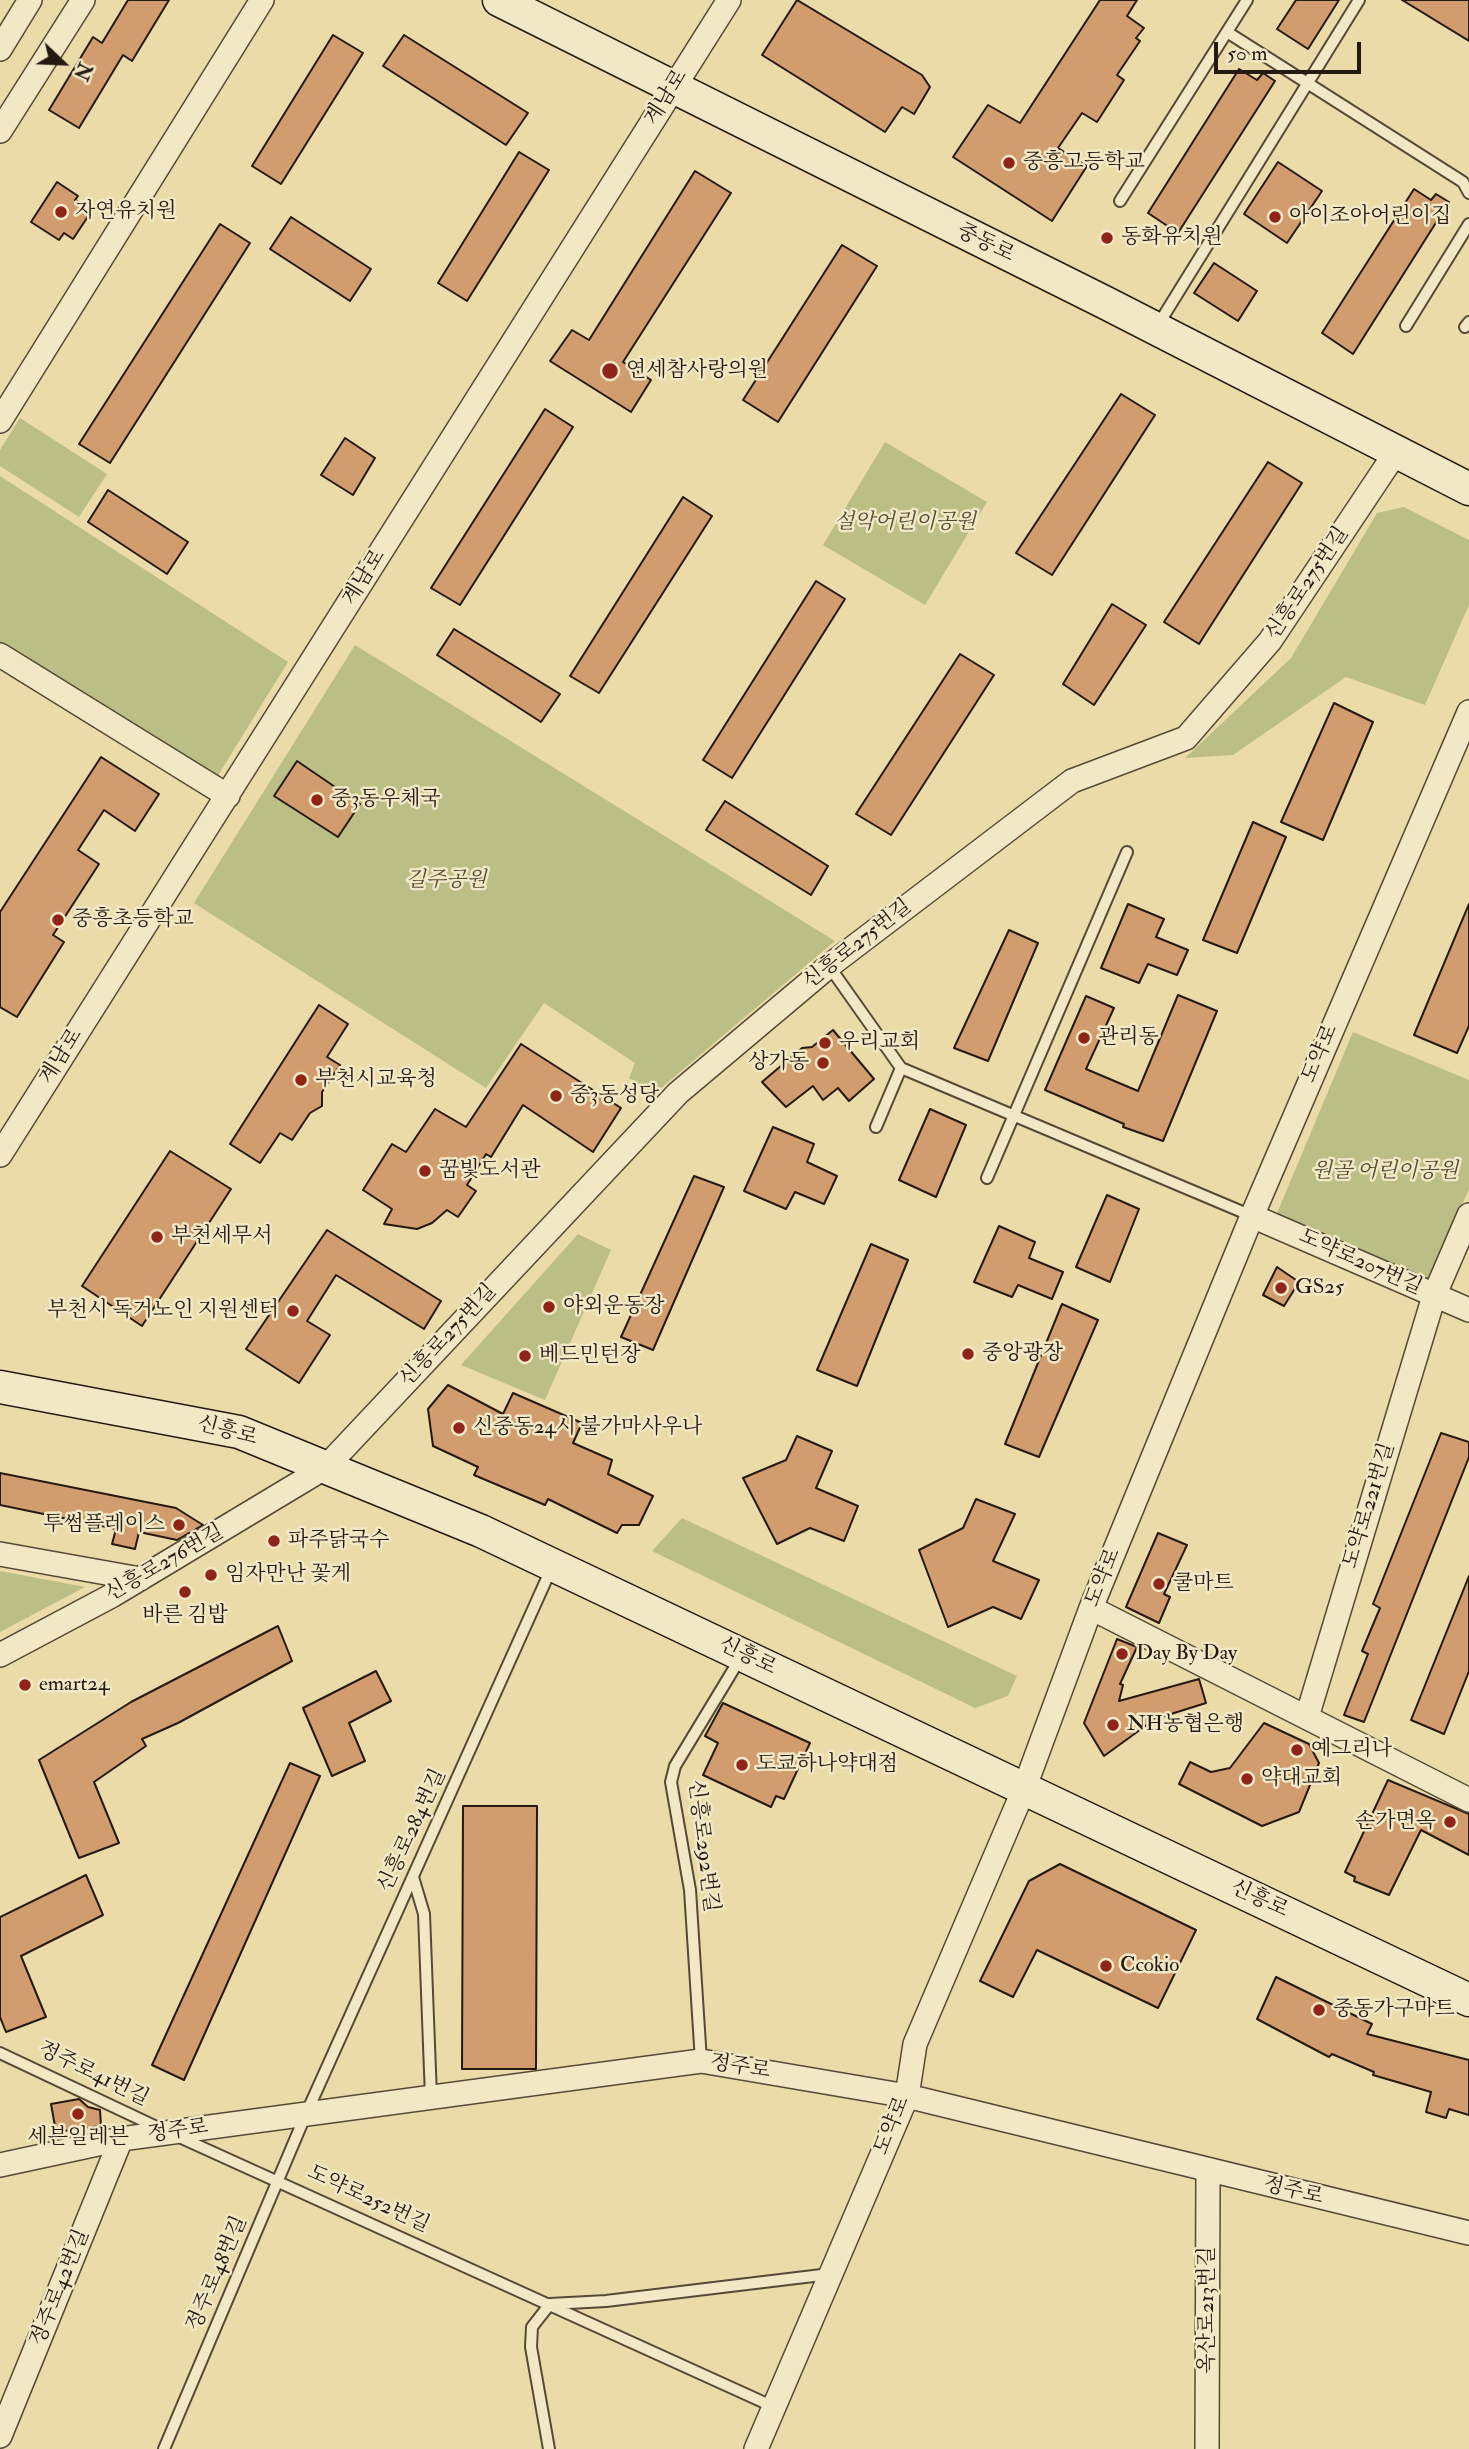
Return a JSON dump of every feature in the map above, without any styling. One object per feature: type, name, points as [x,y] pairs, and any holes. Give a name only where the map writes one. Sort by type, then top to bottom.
[{"type":"street","points":[[0,49],[30,0]]},
{"type":"street","points":[[0,131],[83,0]]},
{"type":"street","points":[[0,421],[262,0]]},
{"type":"street","name":"중동로","points":[[499,0],[1469,489]]},
{"type":"street","name":"계남로","points":[[0,1155],[729,0]]},
{"type":"street","name":"신흥로275번길","points":[[326,1467],[678,1093],[830,966],[1072,781],[1186,738],[1270,641],[1396,452]]},
{"type":"street","points":[[0,655],[228,796]]},
{"type":"street","name":"도약로","points":[[756,2449],[907,2096],[915,2044],[1024,1789],[1091,1608],[1252,1216],[1467,722]]},
{"type":"street","name":"도약로221번길","points":[[1307,1717],[1434,1296],[1469,1215]]},
{"type":"street","name":"도약로207번길","points":[[1252,1216],[1469,1310]]},
{"type":"street","name":"신흥로","points":[[0,1388],[239,1432],[326,1467],[553,1564],[1469,2000]]},
{"type":"street","name":"신흥로276번길","points":[[0,1655],[140,1579],[326,1467]]},
{"type":"street","points":[[0,1553],[140,1579]]},
{"type":"street","points":[[1091,1608],[1469,1800]]},
{"type":"street","name":"정주로","points":[[0,2165],[121,2139],[701,2061],[907,2096],[1208,2172],[1469,2233]]},
{"type":"street","name":"정주로42번길","points":[[0,2436],[121,2139]]},
{"type":"street","name":"옥산로213번길","points":[[1207,2449],[1208,2172]]},
{"type":"street","points":[[0,2446],[6,2449]]},
{"type":"lane","points":[[1120,201],[1247,0]]},
{"type":"lane","points":[[1155,329],[1309,86],[1360,0]]},
{"type":"lane","points":[[1227,32],[1309,86],[1466,177],[1469,193]]},
{"type":"lane","points":[[1406,326],[1469,224]]},
{"type":"lane","points":[[987,1178],[1127,852]]},
{"type":"lane","points":[[830,966],[901,1068],[1252,1216]]},
{"type":"lane","points":[[876,1127],[901,1068]]},
{"type":"lane","name":"신흥로284번길","points":[[306,2114],[553,1564]]},
{"type":"lane","name":"신흥로292번길","points":[[701,2061],[691,1890],[671,1783],[675,1766],[742,1654]]},
{"type":"lane","points":[[413,1877],[424,1914],[431,2097]]},
{"type":"lane","name":"정주로41번길","points":[[0,2053],[169,2133]]},
{"type":"lane","name":"정주로48번길","points":[[164,2449],[306,2114]]},
{"type":"lane","name":"도약로252번길","points":[[169,2133],[278,2180],[774,2407]]},
{"type":"lane","points":[[549,2449],[531,2347],[532,2327],[550,2304],[607,2301],[831,2274]]},
{"type":"green space","points":[[20,418],[107,474],[79,517],[0,466],[0,450]]},
{"type":"green space","name":"설악어린이공원","points":[[885,442],[987,502],[925,605],[823,545]]},
{"type":"green space","points":[[0,476],[288,662],[217,777],[0,643]]},
{"type":"green space","points":[[1404,507],[1469,540],[1469,605],[1425,705],[1346,677],[1233,755],[1185,758],[1291,658],[1377,513]]},
{"type":"green space","name":"길주공원","points":[[355,645],[835,941],[654,1094],[629,1078],[635,1063],[544,1003],[486,1088],[194,903]]},
{"type":"green space","name":"원골 어린이공원","points":[[1353,1032],[1469,1080],[1469,1189],[1428,1283],[1275,1218]]},
{"type":"green space","name":"야외운동장","points":[[578,1234],[611,1250],[545,1400],[461,1365]]},
{"type":"green space","points":[[682,1518],[1017,1676],[1008,1696],[975,1708],[652,1551]]},
{"type":"green space","points":[[0,1571],[85,1587],[0,1632]]},
{"type":"building","points":[[128,0],[169,0],[132,61],[123,55],[79,128],[49,110],[93,37],[102,43]]},
{"type":"building","points":[[797,0],[922,75],[930,87],[914,114],[902,107],[885,132],[762,55]]},
{"type":"building","points":[[1100,0],[1137,0],[1127,16],[1144,28],[1136,38],[1140,41],[1117,75],[1124,80],[1097,122],[1082,113],[1058,148],[1087,166],[1052,221],[953,157],[988,105],[1020,123]]},
{"type":"building","points":[[1296,0],[1339,0],[1308,49],[1277,29]]},
{"type":"building","points":[[1402,0],[1469,0],[1469,41]]},
{"type":"building","points":[[333,35],[363,53],[281,184],[252,166]]},
{"type":"building","points":[[404,35],[528,113],[506,145],[383,66]]},
{"type":"building","points":[[1239,69],[1257,80],[1263,73],[1275,81],[1178,233],[1148,213]]},
{"type":"building","points":[[519,152],[549,170],[467,301],[438,283]]},
{"type":"building","points":[[1278,162],[1322,191],[1287,243],[1244,214]]},
{"type":"building","points":[[695,171],[731,193],[623,362],[651,380],[631,412],[550,361],[572,330],[589,340]]},
{"type":"building","name":"자연유치원","points":[[57,182],[78,196],[75,200],[83,204],[79,209],[89,215],[73,239],[64,233],[59,240],[31,222]]},
{"type":"building","points":[[1414,189],[1431,200],[1436,194],[1449,202],[1353,354],[1322,333]]},
{"type":"building","points":[[291,217],[371,269],[350,301],[270,249]]},
{"type":"building","points":[[220,224],[250,243],[110,463],[79,444]]},
{"type":"building","points":[[842,245],[877,266],[778,422],[743,400]]},
{"type":"building","points":[[1214,263],[1257,291],[1238,321],[1194,293]]},
{"type":"building","points":[[1121,394],[1155,415],[1052,575],[1016,553]]},
{"type":"building","points":[[545,409],[573,427],[460,605],[431,588]]},
{"type":"building","points":[[345,438],[375,458],[353,495],[321,475]]},
{"type":"building","points":[[1268,462],[1302,483],[1199,644],[1164,622]]},
{"type":"building","points":[[108,490],[188,542],[167,574],[88,522]]},
{"type":"building","points":[[683,497],[712,516],[599,693],[570,676]]},
{"type":"building","points":[[816,581],[845,599],[732,778],[703,760]]},
{"type":"building","points":[[1112,604],[1146,625],[1094,705],[1063,684]]},
{"type":"building","points":[[454,629],[560,694],[541,722],[437,655]]},
{"type":"building","points":[[960,654],[994,675],[891,835],[856,814]]},
{"type":"building","points":[[1334,703],[1373,722],[1323,840],[1281,822]]},
{"type":"building","name":"중흥초등학교","points":[[101,757],[159,794],[135,831],[104,810],[78,850],[99,864],[53,935],[64,942],[17,1017],[0,1007],[0,912]]},
{"type":"building","name":"중3동우체국","points":[[297,761],[360,804],[338,837],[274,796]]},
{"type":"building","points":[[725,801],[828,866],[811,895],[706,830]]},
{"type":"building","points":[[1253,822],[1286,837],[1237,953],[1203,940]]},
{"type":"building","points":[[1128,904],[1164,919],[1156,937],[1188,950],[1177,975],[1148,964],[1139,983],[1101,968]]},
{"type":"building","points":[[1469,904],[1469,1026],[1457,1053],[1414,1035]]},
{"type":"building","points":[[1009,930],[1038,943],[988,1061],[954,1048]]},
{"type":"building","points":[[1178,995],[1217,1011],[1163,1141],[1123,1127],[1124,1124],[1045,1090],[1086,996],[1114,1008],[1086,1069],[1138,1091]]},
{"type":"building","name":"부천시교육청","points":[[319,1005],[348,1024],[327,1057],[340,1065],[322,1092],[322,1106],[310,1113],[292,1140],[280,1133],[260,1163],[230,1144]]},
{"type":"building","name":"상가동","points":[[833,1030],[874,1079],[849,1101],[838,1088],[823,1100],[813,1086],[786,1107],[762,1082],[802,1048],[812,1047]]},
{"type":"building","name":"꿈빛도서관","points":[[521,1044],[621,1108],[593,1152],[523,1105],[491,1157],[486,1154],[467,1185],[476,1191],[458,1217],[447,1210],[432,1223],[417,1229],[384,1224],[392,1209],[363,1190],[392,1144],[406,1152],[435,1109],[466,1127]]},
{"type":"building","points":[[930,1109],[966,1125],[936,1197],[899,1180]]},
{"type":"building","points":[[773,1127],[814,1144],[807,1162],[837,1176],[824,1204],[795,1192],[786,1209],[744,1191]]},
{"type":"building","name":"부천세무서","points":[[170,1151],[231,1189],[142,1326],[82,1286]]},
{"type":"building","points":[[694,1176],[724,1187],[653,1350],[621,1337]]},
{"type":"building","points":[[1107,1195],[1139,1209],[1110,1282],[1076,1267]]},
{"type":"building","points":[[999,1226],[1035,1242],[1029,1258],[1063,1272],[1052,1299],[1018,1285],[1012,1297],[974,1282]]},
{"type":"building","name":"부천시 독거노인 지원센터","points":[[327,1230],[441,1301],[424,1329],[336,1275],[307,1321],[330,1335],[299,1383],[246,1349]]},
{"type":"building","points":[[871,1244],[908,1260],[857,1386],[817,1370]]},
{"type":"building","name":"GS25","points":[[1277,1267],[1299,1282],[1284,1306],[1263,1295]]},
{"type":"building","points":[[1062,1304],[1098,1320],[1039,1457],[1005,1444]]},
{"type":"building","points":[[448,1385],[503,1414],[513,1393],[582,1423],[573,1443],[612,1460],[608,1474],[653,1496],[639,1525],[622,1525],[617,1533],[548,1499],[545,1505],[474,1475],[478,1467],[433,1446],[428,1409]]},
{"type":"building","points":[[1441,1433],[1469,1442],[1469,1457],[1364,1722],[1344,1715],[1368,1654],[1362,1651],[1380,1608],[1373,1604]]},
{"type":"building","points":[[797,1436],[832,1451],[816,1488],[858,1506],[844,1541],[810,1528],[777,1544],[743,1478],[786,1460]]},
{"type":"building","points":[[0,1473],[176,1508],[203,1525],[177,1540],[139,1532],[135,1549],[112,1544],[116,1529],[0,1505]]},
{"type":"building","points":[[976,1499],[1015,1514],[993,1561],[1039,1580],[1021,1619],[993,1607],[948,1627],[919,1550],[963,1528]]},
{"type":"building","points":[[1158,1533],[1187,1545],[1164,1594],[1170,1597],[1159,1623],[1126,1607]]},
{"type":"building","points":[[1469,1576],[1469,1671],[1444,1734],[1411,1720]]},
{"type":"building","points":[[278,1626],[292,1661],[178,1723],[142,1739],[146,1746],[94,1782],[119,1843],[79,1858],[39,1760],[131,1702]]},
{"type":"building","points":[[1117,1639],[1137,1647],[1120,1684],[1123,1685],[1119,1701],[1199,1679],[1206,1703],[1155,1719],[1104,1756],[1084,1723]]},
{"type":"building","points":[[376,1671],[391,1701],[349,1723],[365,1761],[332,1776],[303,1708]]},
{"type":"building","points":[[723,1703],[810,1743],[784,1799],[776,1796],[771,1807],[703,1775],[718,1743],[705,1736]]},
{"type":"building","name":"약대교회","points":[[1264,1723],[1309,1744],[1319,1763],[1299,1812],[1262,1826],[1179,1784],[1190,1762],[1211,1772],[1230,1768]]},
{"type":"building","points":[[290,1763],[320,1776],[184,2080],[152,2065]]},
{"type":"building","points":[[1388,1780],[1469,1814],[1469,1855],[1421,1830],[1389,1895],[1354,1881],[1355,1877],[1345,1872]]},
{"type":"building","points":[[463,1806],[537,1806],[536,2069],[462,2069]]},
{"type":"building","points":[[1060,1864],[1196,1930],[1158,2008],[1037,1950],[1013,1997],[980,1981],[1029,1881]]},
{"type":"building","points":[[86,1875],[103,1915],[21,1956],[46,2017],[6,2032],[0,2017],[0,1917]]},
{"type":"building","points":[[1276,1977],[1372,2024],[1367,2034],[1469,2060],[1469,2115],[1449,2109],[1446,2118],[1426,2112],[1431,2092],[1373,2075],[1374,2072],[1332,2054],[1329,2057],[1257,2019]]},
{"type":"building","points":[[79,2099],[88,2107],[100,2110],[101,2126],[56,2132],[51,2104]]},
{"type":"place","name":"중흥고등학교","points":[[1009,163]]},
{"type":"place","name":"자연유치원","points":[[61,212]]},
{"type":"place","name":"아이조아어린이집","points":[[1275,217]]},
{"type":"place","name":"동화유치원","points":[[1107,238]]},
{"type":"place","name":"연세참사랑의원","points":[[610,371]]},
{"type":"place","name":"중3동우체국","points":[[317,800]]},
{"type":"place","name":"중흥초등학교","points":[[58,920]]},
{"type":"place","name":"관리동","points":[[1084,1038]]},
{"type":"place","name":"우리교회","points":[[825,1043]]},
{"type":"place","name":"상가동","points":[[823,1063]]},
{"type":"place","name":"부천시교육청","points":[[301,1080]]},
{"type":"place","name":"중3동성당","points":[[556,1096]]},
{"type":"place","name":"꿈빛도서관","points":[[425,1171]]},
{"type":"place","name":"부천세무서","points":[[157,1237]]},
{"type":"place","name":"GS25","points":[[1281,1288]]},
{"type":"place","name":"야외운동장","points":[[549,1307]]},
{"type":"place","name":"부천시 독거노인 지원센터","points":[[293,1311]]},
{"type":"place","name":"중앙광장","points":[[968,1354]]},
{"type":"place","name":"베드민턴장","points":[[525,1356]]},
{"type":"place","name":"신중동24시 불가마사우나","points":[[459,1428]]},
{"type":"place","name":"투썸플레이스","points":[[179,1525]]},
{"type":"place","name":"파주닭국수","points":[[274,1541]]},
{"type":"place","name":"임자만난 꽃게","points":[[211,1575]]},
{"type":"place","name":"쿨마트","points":[[1159,1584]]},
{"type":"place","name":"바른 김밥","points":[[185,1592]]},
{"type":"place","name":"Day By Day","points":[[1122,1654]]},
{"type":"place","name":"emart24","points":[[25,1685]]},
{"type":"place","name":"NH농협은행","points":[[1113,1725]]},
{"type":"place","name":"예그리나","points":[[1297,1750]]},
{"type":"place","name":"도쿄하나약대점","points":[[742,1765]]},
{"type":"place","name":"약대교회","points":[[1247,1779]]},
{"type":"place","name":"손가면옥","points":[[1450,1822]]},
{"type":"place","name":"Ccokio","points":[[1106,1966]]},
{"type":"place","name":"중동가구마트","points":[[1319,2010]]},
{"type":"place","name":"세븐일레븐","points":[[78,2114]]}]
